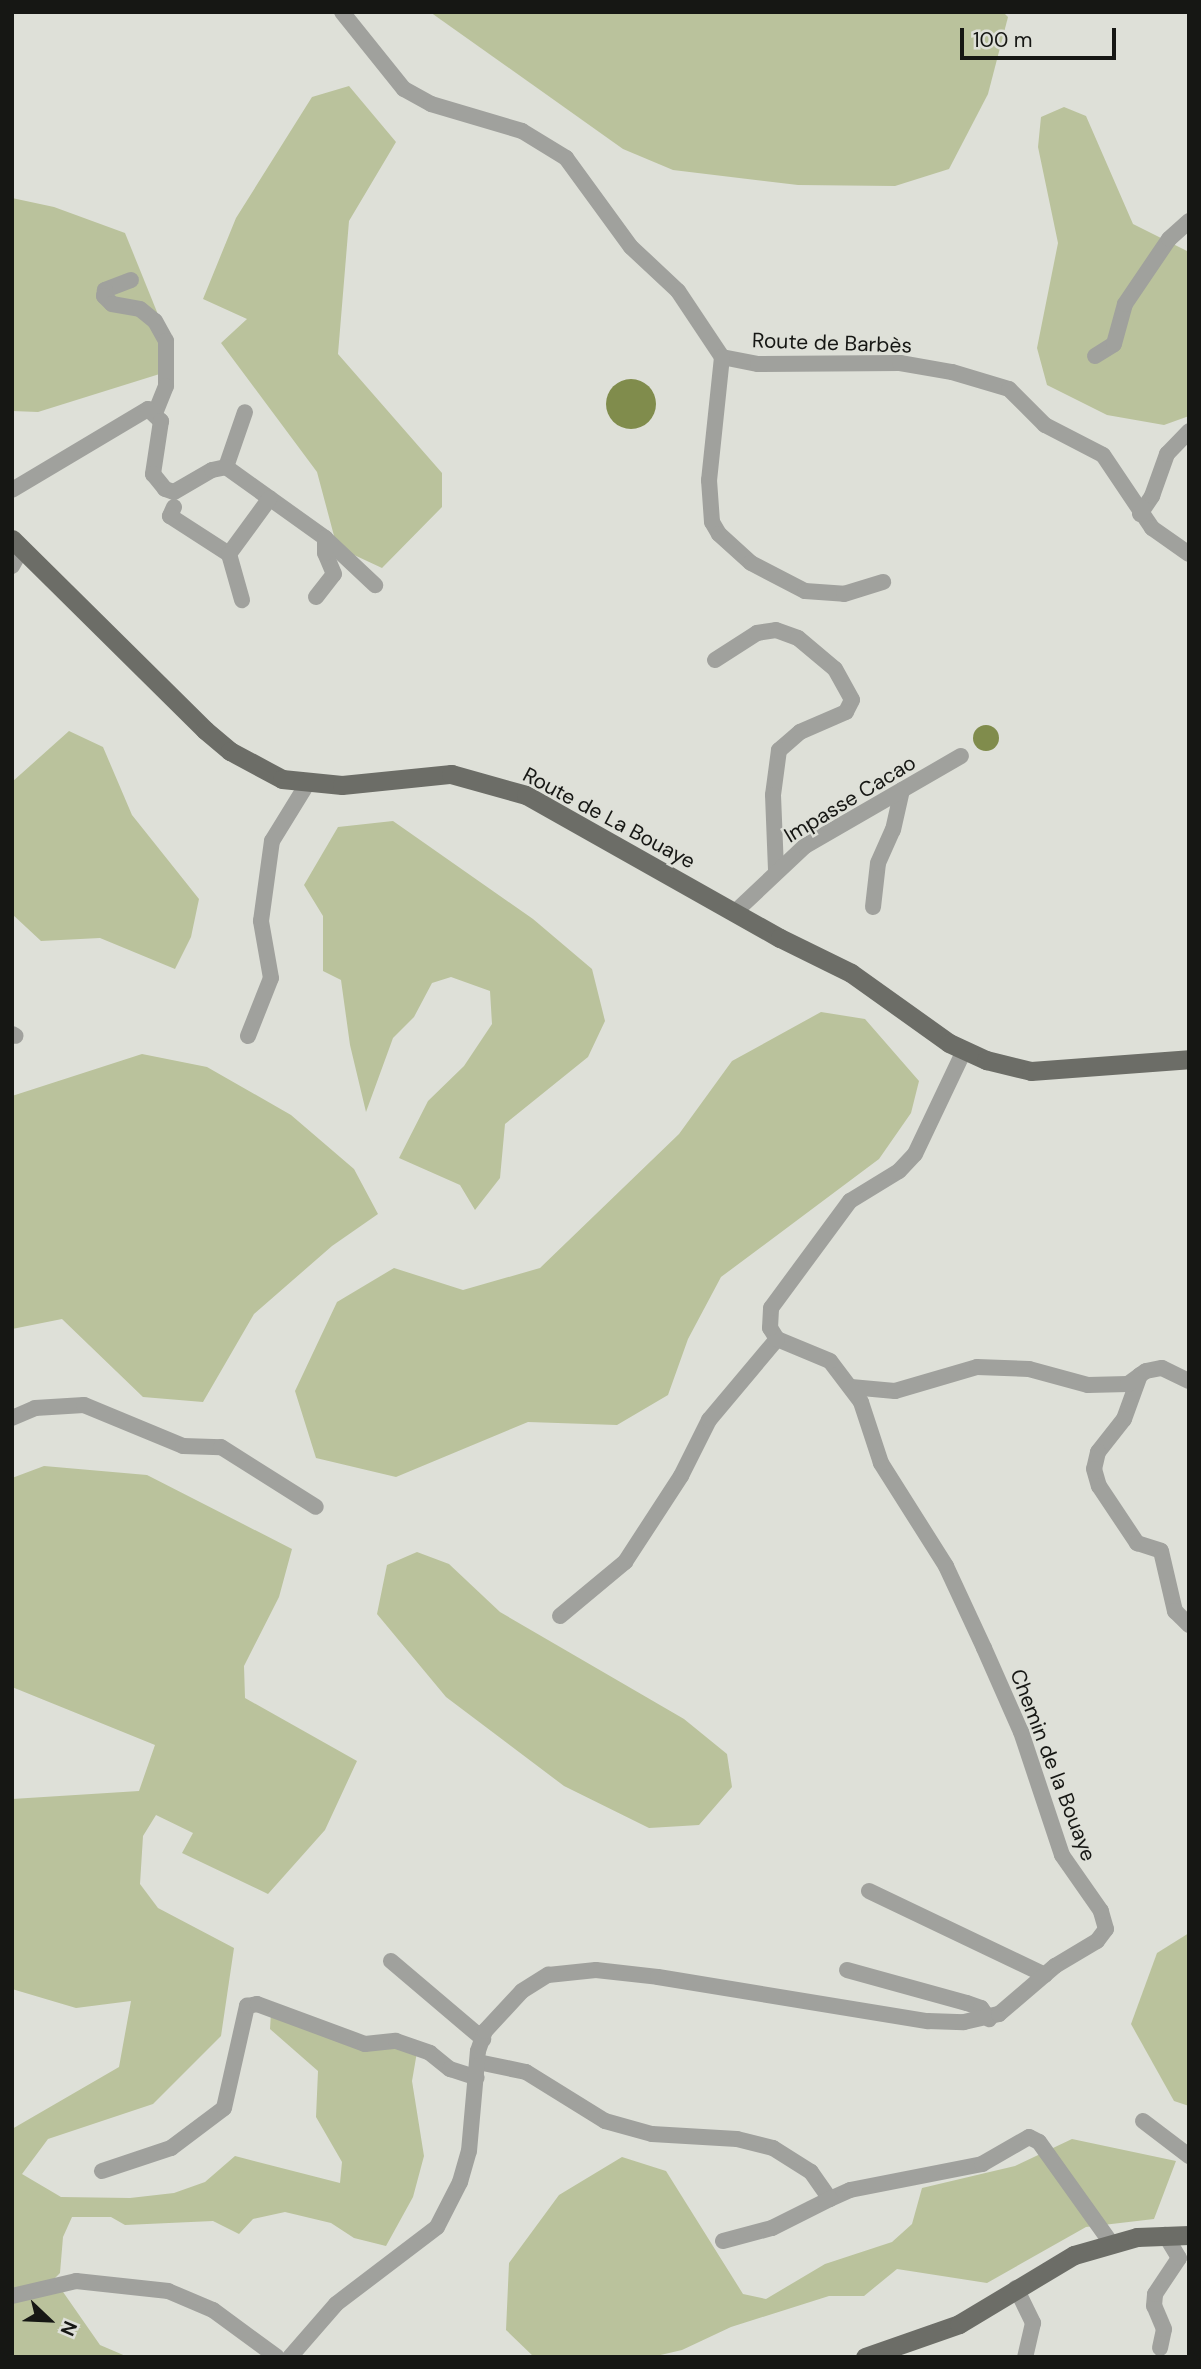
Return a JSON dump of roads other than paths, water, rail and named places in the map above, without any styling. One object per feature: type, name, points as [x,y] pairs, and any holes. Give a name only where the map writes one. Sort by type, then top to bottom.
[{"type":"main road","name":"Route de La Bouaye","points":[[17,544],[213,737],[254,766],[307,784],[451,774],[488,783],[554,810],[877,988],[964,1051],[1031,1070],[1189,1059]]},
{"type":"main road","points":[[865,2357],[959,2325],[1073,2255],[1111,2243],[1165,2235],[1189,2235]]},
{"type":"street","name":"Route de Barbès","points":[[342,12],[404,89],[441,107],[522,131],[566,158],[631,247],[678,291],[722,357],[758,365],[900,363],[952,372],[1009,389],[1045,425],[1103,455],[1140,514],[1189,554]]},
{"type":"street","points":[[1095,356],[1114,344],[1125,304],[1169,239],[1189,221]]},
{"type":"street","points":[[131,280],[105,290],[104,296],[112,304],[140,309],[155,321],[166,341],[166,386],[155,413]]},
{"type":"street","points":[[722,357],[709,480],[712,522],[719,534],[751,563],[805,591],[844,594],[883,582]]},
{"type":"street","points":[[12,490],[138,412],[155,413],[161,421],[153,474],[165,489],[174,492],[212,470],[226,467],[325,538],[375,585]]},
{"type":"street","points":[[226,467],[245,412]]},
{"type":"street","points":[[1140,514],[1152,496],[1167,454],[1189,431]]},
{"type":"street","points":[[229,554],[270,498]]},
{"type":"street","points":[[174,507],[170,516],[229,554],[242,600]]},
{"type":"street","points":[[316,597],[334,574],[325,538]]},
{"type":"street","points":[[12,566],[17,544]]},
{"type":"street","points":[[715,660],[757,633],[776,630],[798,638],[835,669],[852,700],[846,712],[800,732],[779,750],[773,795],[776,871]]},
{"type":"street","name":"Impasse Cacao","points":[[735,912],[805,846],[961,756]]},
{"type":"street","points":[[248,1037],[271,978],[272,963],[261,921],[272,841],[307,784]]},
{"type":"street","points":[[873,907],[878,863],[893,830],[902,790]]},
{"type":"street","points":[[560,1616],[625,1562],[681,1476],[709,1420],[777,1339],[770,1328],[771,1308],[850,1201],[899,1171],[915,1154],[964,1051]]},
{"type":"street","name":"Chemin de la Bouaye","points":[[777,1339],[830,1361],[851,1387],[881,1463],[946,1566],[975,1628],[1021,1732],[1062,1855],[1107,1921],[1097,1941],[1045,1975],[989,2019]]},
{"type":"street","points":[[851,1387],[895,1391],[977,1367],[1029,1369],[1088,1385],[1128,1384],[1140,1375],[1162,1368],[1189,1381]]},
{"type":"street","points":[[1140,1375],[1124,1419],[1098,1452],[1094,1469],[1099,1486],[1137,1543],[1161,1551],[1175,1611],[1189,1625]]},
{"type":"street","points":[[12,1418],[35,1408],[84,1405],[130,1421],[183,1446],[220,1447],[316,1507]]},
{"type":"street","points":[[869,1891],[1045,1975]]},
{"type":"street","points":[[391,1961],[482,2039]]},
{"type":"street","points":[[290,2357],[336,2304],[437,2227],[460,2182],[469,2151],[482,2039],[499,2013],[522,1990],[566,1970],[671,1979],[928,2021],[989,2019]]},
{"type":"street","points":[[847,1970],[967,2003],[981,2008],[989,2019]]},
{"type":"street","points":[[102,2171],[171,2147],[224,2108],[247,2006],[257,2004],[365,2044],[396,2041],[430,2053],[450,2069],[526,2072],[605,2121],[652,2134],[737,2139],[772,2148],[811,2172],[830,2199]]},
{"type":"street","points":[[1143,2121],[1189,2156]]},
{"type":"street","points":[[723,2241],[772,2228],[850,2190],[982,2164],[1029,2137],[1039,2142],[1111,2243]]},
{"type":"street","points":[[1160,2348],[1164,2335],[1153,2306],[1155,2294],[1179,2258],[1165,2235]]},
{"type":"street","points":[[12,2297],[76,2281],[168,2291],[213,2310],[277,2357]]},
{"type":"street","points":[[1016,2288],[1033,2323],[1025,2357]]}]
